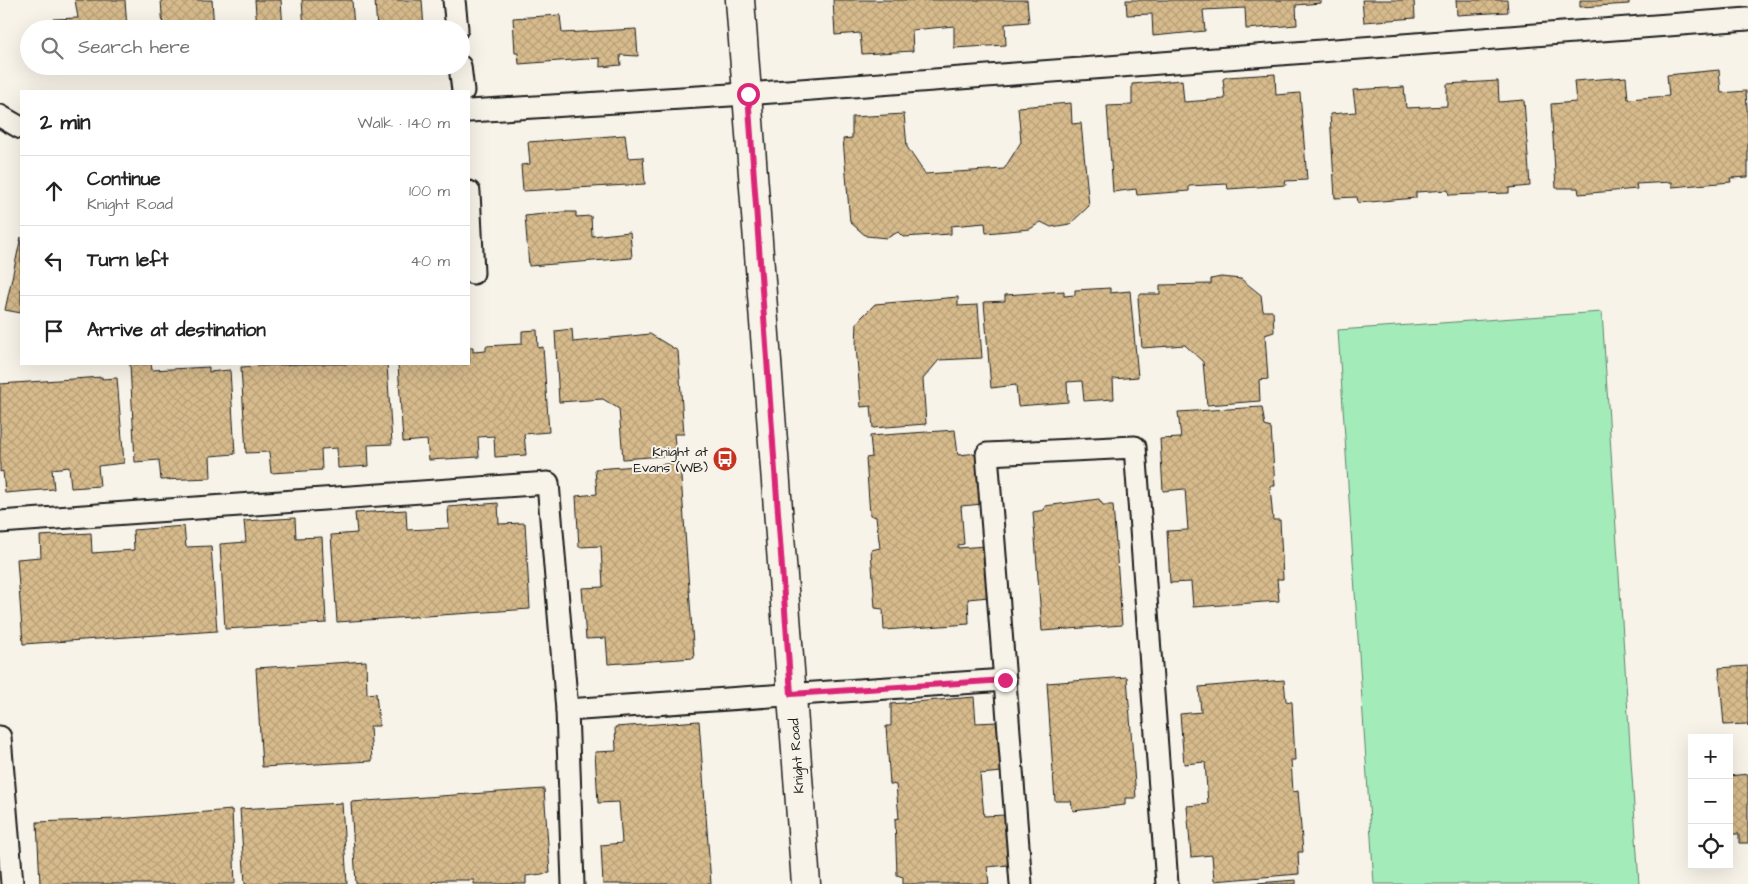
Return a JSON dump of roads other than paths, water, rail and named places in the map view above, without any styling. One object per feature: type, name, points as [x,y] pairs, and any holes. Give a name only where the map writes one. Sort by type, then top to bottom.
[{"type":"street","name":"Knight Road","points":[[740,0],[806,884]]},
{"type":"lane","points":[[454,0],[456,20]]},
{"type":"lane","points":[[470,111],[748,94],[1748,19]]},
{"type":"lane","points":[[461,75],[463,90]]},
{"type":"lane","points":[[0,116],[20,127]]},
{"type":"lane","points":[[470,212],[473,273]]},
{"type":"lane","points":[[1021,884],[987,454],[1135,447],[1167,884]]},
{"type":"lane","points":[[0,522],[548,483],[567,710],[573,884]]},
{"type":"lane","points":[[567,710],[1005,680]]},
{"type":"lane","points":[[0,737],[12,884]]},
{"type":"place","name":"Knight at Evans (WB)","points":[[725,459]]}]
